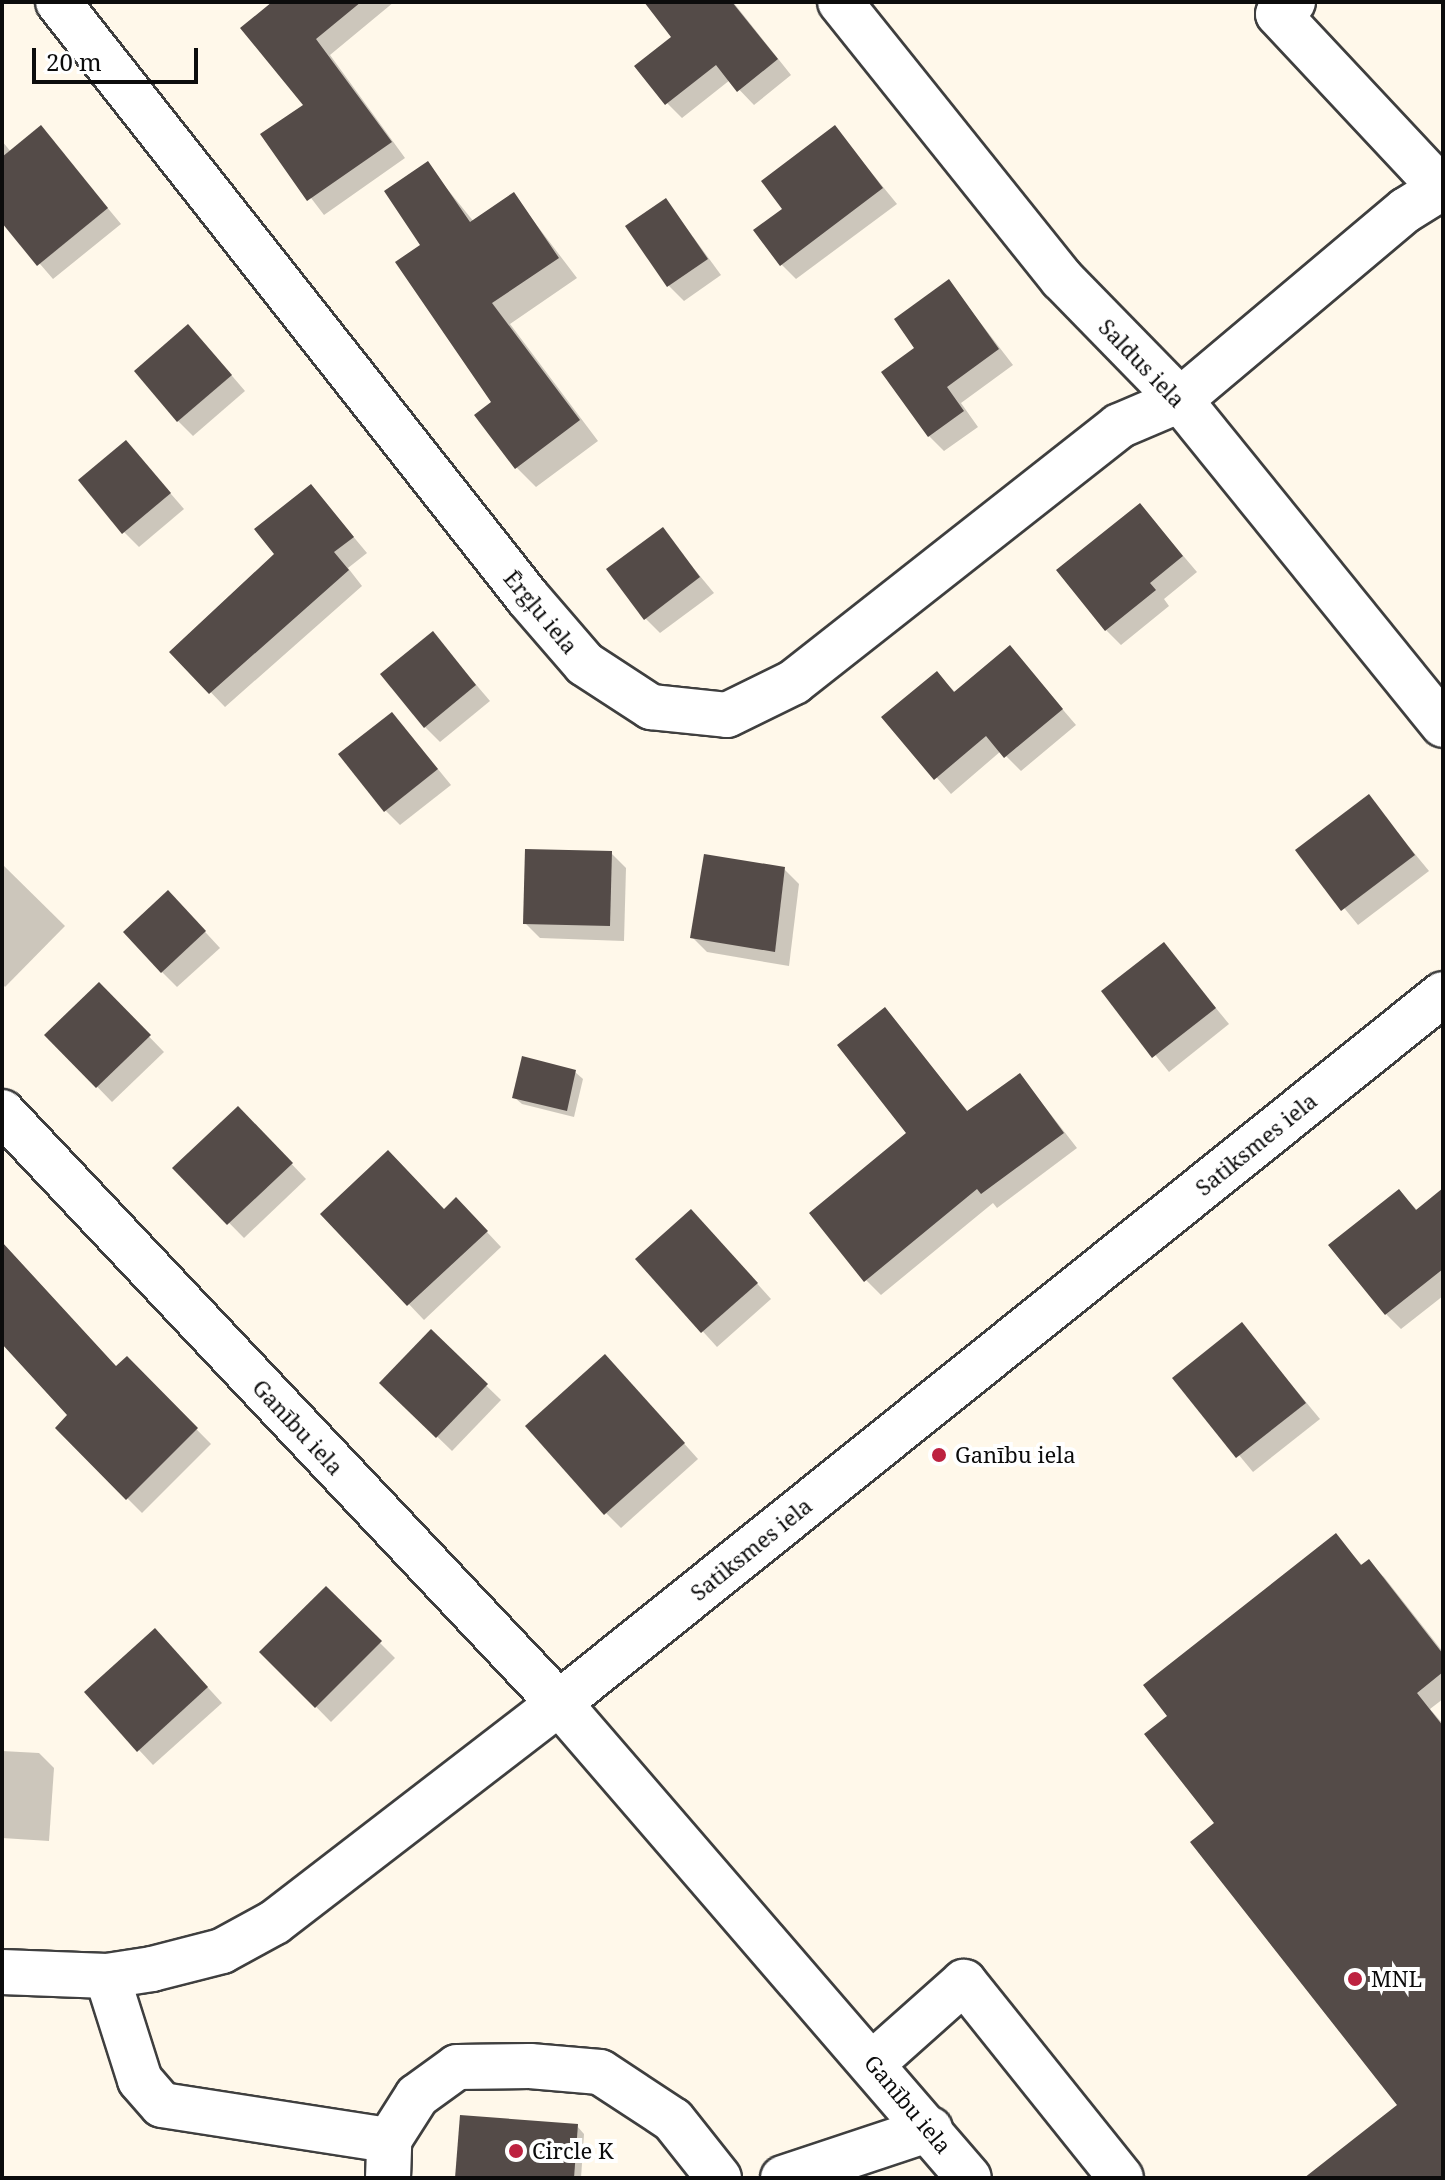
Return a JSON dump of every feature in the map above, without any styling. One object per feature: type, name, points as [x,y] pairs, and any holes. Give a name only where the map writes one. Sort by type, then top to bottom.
[{"type":"street","name":"Ērgļu iela","points":[[58,2],[528,598],[585,664],[651,707],[727,715],[794,682],[1119,426],[1180,400],[1442,187]]},
{"type":"street","name":"Saldus iela","points":[[840,2],[1062,279],[1180,400],[1443,725]]},
{"type":"street","points":[[1293,2],[1278,14],[1442,187]]},
{"type":"street","name":"Satiksmes iela","points":[[2,1972],[107,1976],[222,1951],[275,1922],[559,1703],[1443,994]]},
{"type":"street","name":"Ganību iela","points":[[2,1112],[559,1703],[930,2129],[969,2178]]},
{"type":"street","points":[[107,1976],[140,2080],[162,2105],[389,2159],[417,2096],[457,2067],[530,2066],[600,2072],[673,2120],[719,2178]]},
{"type":"street","points":[[873,2063],[964,1982],[1121,2178]]},
{"type":"street","points":[[783,2178],[930,2129]]},
{"type":"building","points":[[272,2],[361,2],[316,39],[392,142],[307,201],[260,134],[303,105],[240,28]]},
{"type":"building","points":[[644,2],[732,2],[778,59],[737,92],[716,65],[665,105],[634,66],[671,37]]},
{"type":"building","points":[[41,125],[108,208],[37,266],[2,223],[2,157]]},
{"type":"building","points":[[835,125],[883,188],[780,266],[753,230],[782,209],[761,181]]},
{"type":"building","points":[[428,161],[470,222],[514,192],[559,258],[492,303],[580,420],[515,469],[474,415],[491,402],[395,262],[420,245],[384,191]]},
{"type":"building","points":[[666,198],[708,259],[667,287],[625,226]]},
{"type":"building","points":[[949,279],[999,349],[947,387],[964,411],[928,437],[881,372],[914,348],[894,319]]},
{"type":"building","points":[[188,324],[232,375],[177,422],[134,371]]},
{"type":"building","points":[[126,440],[171,493],[122,534],[78,480]]},
{"type":"building","points":[[311,484],[354,537],[334,552],[349,570],[209,694],[169,652],[274,554],[254,529]]},
{"type":"building","points":[[1140,503],[1183,556],[1150,583],[1156,590],[1105,631],[1056,570]]},
{"type":"building","points":[[663,527],[700,577],[644,620],[606,569]]},
{"type":"building","points":[[433,631],[476,685],[424,728],[380,674]]},
{"type":"building","points":[[1010,645],[1063,709],[1004,758],[986,736],[934,780],[881,717],[937,671],[954,692]]},
{"type":"building","points":[[392,712],[438,769],[384,812],[338,754]]},
{"type":"building","points":[[1369,794],[1415,855],[1341,911],[1295,850]]},
{"type":"building","points":[[525,849],[612,851],[610,926],[523,924]]},
{"type":"building","points":[[704,854],[785,867],[775,952],[690,938]]},
{"type":"building","points":[[168,890],[206,931],[161,973],[123,932]]},
{"type":"building","points":[[1164,942],[1216,1008],[1152,1058],[1101,991]]},
{"type":"building","points":[[99,982],[151,1035],[96,1088],[44,1035]]},
{"type":"building","points":[[885,1007],[967,1111],[1020,1073],[1064,1133],[981,1194],[977,1189],[864,1282],[809,1213],[906,1133],[837,1045]]},
{"type":"building","points":[[522,1056],[576,1070],[567,1111],[512,1098]]},
{"type":"building","points":[[238,1106],[293,1163],[227,1225],[172,1168]]},
{"type":"building","points":[[388,1150],[444,1209],[456,1197],[488,1231],[407,1306],[320,1214]]},
{"type":"building","points":[[1443,1188],[1443,1269],[1385,1315],[1328,1245],[1399,1189],[1416,1210]]},
{"type":"building","points":[[691,1209],[758,1283],[701,1333],[635,1259]]},
{"type":"building","points":[[2,1242],[116,1366],[127,1356],[198,1428],[126,1500],[55,1428],[67,1415],[2,1344]]},
{"type":"building","points":[[1242,1322],[1306,1403],[1236,1458],[1172,1378]]},
{"type":"building","points":[[431,1329],[488,1384],[436,1438],[379,1383]]},
{"type":"building","points":[[605,1354],[685,1443],[604,1515],[525,1426]]},
{"type":"building","points":[[1336,1533],[1361,1565],[1369,1559],[1443,1654],[1443,1672],[1417,1693],[1443,1726],[1443,2178],[1304,2178],[1397,2105],[1190,1842],[1214,1823],[1144,1734],[1167,1716],[1143,1685]]},
{"type":"building","points":[[326,1586],[382,1641],[315,1708],[259,1652]]},
{"type":"building","points":[[155,1628],[208,1687],[137,1752],[84,1692]]},
{"type":"building","name":"Circle K","points":[[460,2115],[578,2124],[574,2178],[455,2178]]},
{"type":"place","name":"Ganību iela","points":[[939,1455]]},
{"type":"place","name":"MNL","points":[[1355,1979]]},
{"type":"place","name":"Circle K","points":[[516,2151]]}]
